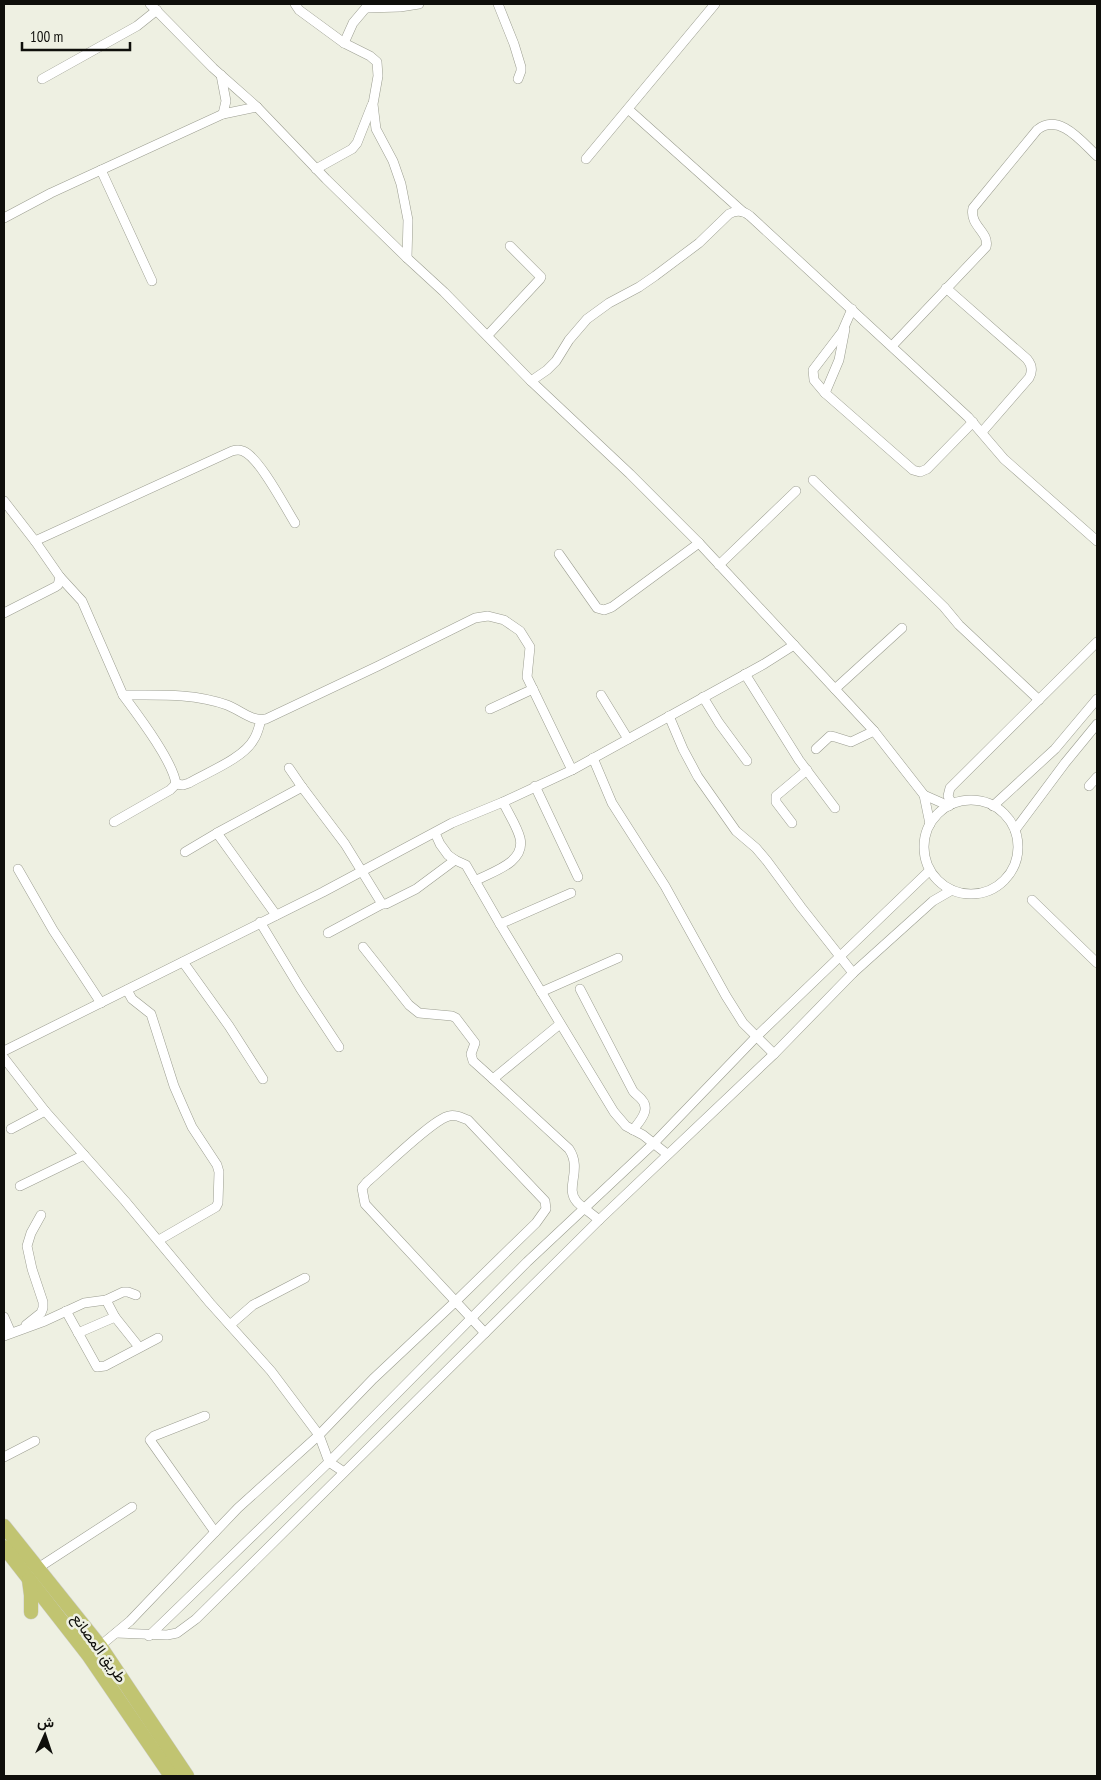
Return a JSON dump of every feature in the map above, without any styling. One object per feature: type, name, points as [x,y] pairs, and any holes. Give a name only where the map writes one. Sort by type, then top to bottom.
[{"type":"main road","name":"طريق المصانع","points":[[4,1526],[100,1646],[187,1776]]},
{"type":"main road","name":"طريق المصانع","points":[[4,1547],[89,1656],[171,1776]]},
{"type":"main road","points":[[29,1580],[31,1612]]},
{"type":"street","points":[[295,4],[300,10],[344,43],[370,56],[377,62],[378,76],[373,104],[357,143],[352,149],[316,169]]},
{"type":"street","points":[[344,43],[353,23],[368,6],[400,7],[419,4]]},
{"type":"street","points":[[498,4],[521,67],[518,79]]},
{"type":"street","points":[[586,159],[715,4]]},
{"type":"street","points":[[42,79],[137,26],[154,7],[221,75],[257,107],[316,169],[488,335],[531,381],[630,474],[699,543],[874,731],[924,795],[930,824]]},
{"type":"street","points":[[221,75],[226,101],[223,114]]},
{"type":"street","points":[[373,104],[376,129],[393,161],[401,184],[408,220],[407,258]]},
{"type":"street","points":[[4,218],[51,193],[223,114],[257,107]]},
{"type":"street","points":[[628,109],[852,309],[973,422],[1004,459],[1097,541]]},
{"type":"street","points":[[892,346],[987,245],[986,238],[973,221],[972,212],[975,204],[1037,130],[1048,124],[1062,126],[1097,156]]},
{"type":"street","points":[[101,170],[152,281]]},
{"type":"street","points":[[531,381],[556,361],[578,329],[597,310],[647,282],[699,243],[729,214],[742,211]]},
{"type":"street","points":[[488,335],[540,279],[510,246]]},
{"type":"street","points":[[946,288],[1027,359],[1032,367],[1029,378],[982,432]]},
{"type":"street","points":[[825,393],[839,360],[846,326],[852,309]]},
{"type":"street","points":[[846,326],[814,370],[814,380],[825,393],[913,470],[918,472],[927,469],[973,422]]},
{"type":"street","points":[[35,541],[232,451],[238,450],[245,451],[257,463],[295,523]]},
{"type":"street","points":[[813,480],[944,607],[959,625],[1040,700]]},
{"type":"street","points":[[719,565],[796,491]]},
{"type":"street","points":[[4,501],[60,577],[82,601],[123,694],[154,740],[172,771],[176,784]]},
{"type":"street","points":[[559,554],[597,608],[604,610],[612,607],[699,543]]},
{"type":"street","points":[[4,613],[55,586],[58,584],[60,577]]},
{"type":"street","points":[[123,694],[179,695],[198,698],[227,705],[257,720],[266,719],[481,616],[504,620],[520,630],[530,647],[527,677],[572,770]]},
{"type":"street","points":[[835,689],[902,628]]},
{"type":"street","points":[[950,805],[948,796],[950,788],[1097,642]]},
{"type":"street","points":[[4,1051],[364,871],[452,823],[572,770],[780,655],[794,645]]},
{"type":"street","points":[[745,674],[754,692],[835,808]]},
{"type":"street","points":[[490,709],[533,689]]},
{"type":"street","points":[[602,696],[628,739]]},
{"type":"street","points":[[703,697],[719,723],[747,761]]},
{"type":"street","points":[[993,806],[1055,749],[1097,699]]},
{"type":"street","points":[[669,716],[683,749],[712,798],[736,831],[756,848],[767,861],[853,973]]},
{"type":"street","points":[[176,784],[183,785],[189,783],[245,750],[256,737],[260,720]]},
{"type":"street","points":[[1015,830],[1065,762],[1097,724]]},
{"type":"street","points":[[816,749],[830,736],[851,742],[874,731]]},
{"type":"street","points":[[593,758],[612,803],[665,886],[726,996],[743,1023],[774,1054]]},
{"type":"street","points":[[289,768],[364,871],[382,904]]},
{"type":"street","points":[[792,823],[776,802],[776,796],[807,770]]},
{"type":"street","points":[[1089,786],[1097,777]]},
{"type":"street","points":[[114,822],[170,790],[176,784]]},
{"type":"street","points":[[535,786],[578,877]]},
{"type":"street","points":[[185,852],[217,832],[302,788]]},
{"type":"street","points":[[924,795],[950,805]]},
{"type":"street","points":[[973,800],[993,806],[1006,816],[1015,830],[1018,850],[1016,860],[1006,878],[995,887],[981,893],[966,894],[952,890],[942,884],[929,871],[924,856],[925,835],[930,824],[938,813],[950,805],[973,800]]},
{"type":"street","points":[[475,882],[510,864],[520,850],[520,837],[503,802]]},
{"type":"street","points":[[217,832],[276,915]]},
{"type":"street","points":[[435,833],[440,844],[455,860],[466,865],[614,1112],[620,1120],[667,1154]]},
{"type":"street","points":[[328,933],[382,904],[386,904],[416,889],[455,860]]},
{"type":"street","points":[[18,869],[53,930],[101,1003]]},
{"type":"street","points":[[149,1636],[330,1462],[527,1262],[654,1143],[758,1036],[929,871]]},
{"type":"street","points":[[116,1633],[167,1636],[177,1633],[196,1619],[599,1220],[774,1054],[853,973],[933,901],[952,890]]},
{"type":"street","points":[[500,924],[571,893]]},
{"type":"street","points":[[1032,900],[1097,963]]},
{"type":"street","points":[[260,922],[339,1047]]},
{"type":"street","points":[[364,948],[409,1005],[419,1013],[446,1015],[456,1018],[475,1042],[471,1054],[473,1061],[569,1149],[573,1155],[576,1170],[572,1191],[578,1203],[599,1220]]},
{"type":"street","points":[[541,992],[618,958]]},
{"type":"street","points":[[183,962],[224,1018],[263,1079]]},
{"type":"street","points":[[580,989],[633,1091],[644,1103],[646,1109],[634,1130]]},
{"type":"street","points":[[127,990],[132,999],[147,1010],[152,1017],[174,1086],[192,1127],[212,1156],[219,1172],[218,1203],[216,1207],[159,1240]]},
{"type":"street","points":[[493,1079],[560,1024]]},
{"type":"street","points":[[4,1058],[45,1111],[271,1371],[319,1435],[330,1462],[344,1472]]},
{"type":"street","points":[[11,1129],[45,1111]]},
{"type":"street","points":[[100,1646],[130,1621],[245,1502],[319,1435],[373,1379],[455,1302],[536,1223],[546,1209],[546,1205],[531,1185],[468,1120],[455,1115],[447,1116],[431,1125],[362,1188],[365,1204],[455,1302],[485,1333]]},
{"type":"street","points":[[20,1186],[84,1155]]},
{"type":"street","points":[[22,1329],[41,1313],[43,1308],[43,1302],[32,1269],[28,1246],[31,1233],[41,1216]]},
{"type":"street","points":[[230,1325],[254,1306],[305,1278]]},
{"type":"street","points":[[4,1317],[8,1335],[84,1303],[106,1300],[123,1292],[136,1295]]},
{"type":"street","points":[[106,1300],[115,1317],[140,1347]]},
{"type":"street","points":[[66,1311],[97,1366],[105,1366],[158,1338]]},
{"type":"street","points":[[78,1333],[115,1317]]},
{"type":"street","points":[[205,1416],[154,1436],[150,1440],[215,1532]]},
{"type":"street","points":[[4,1457],[35,1441]]},
{"type":"street","points":[[38,1568],[132,1507]]}]
